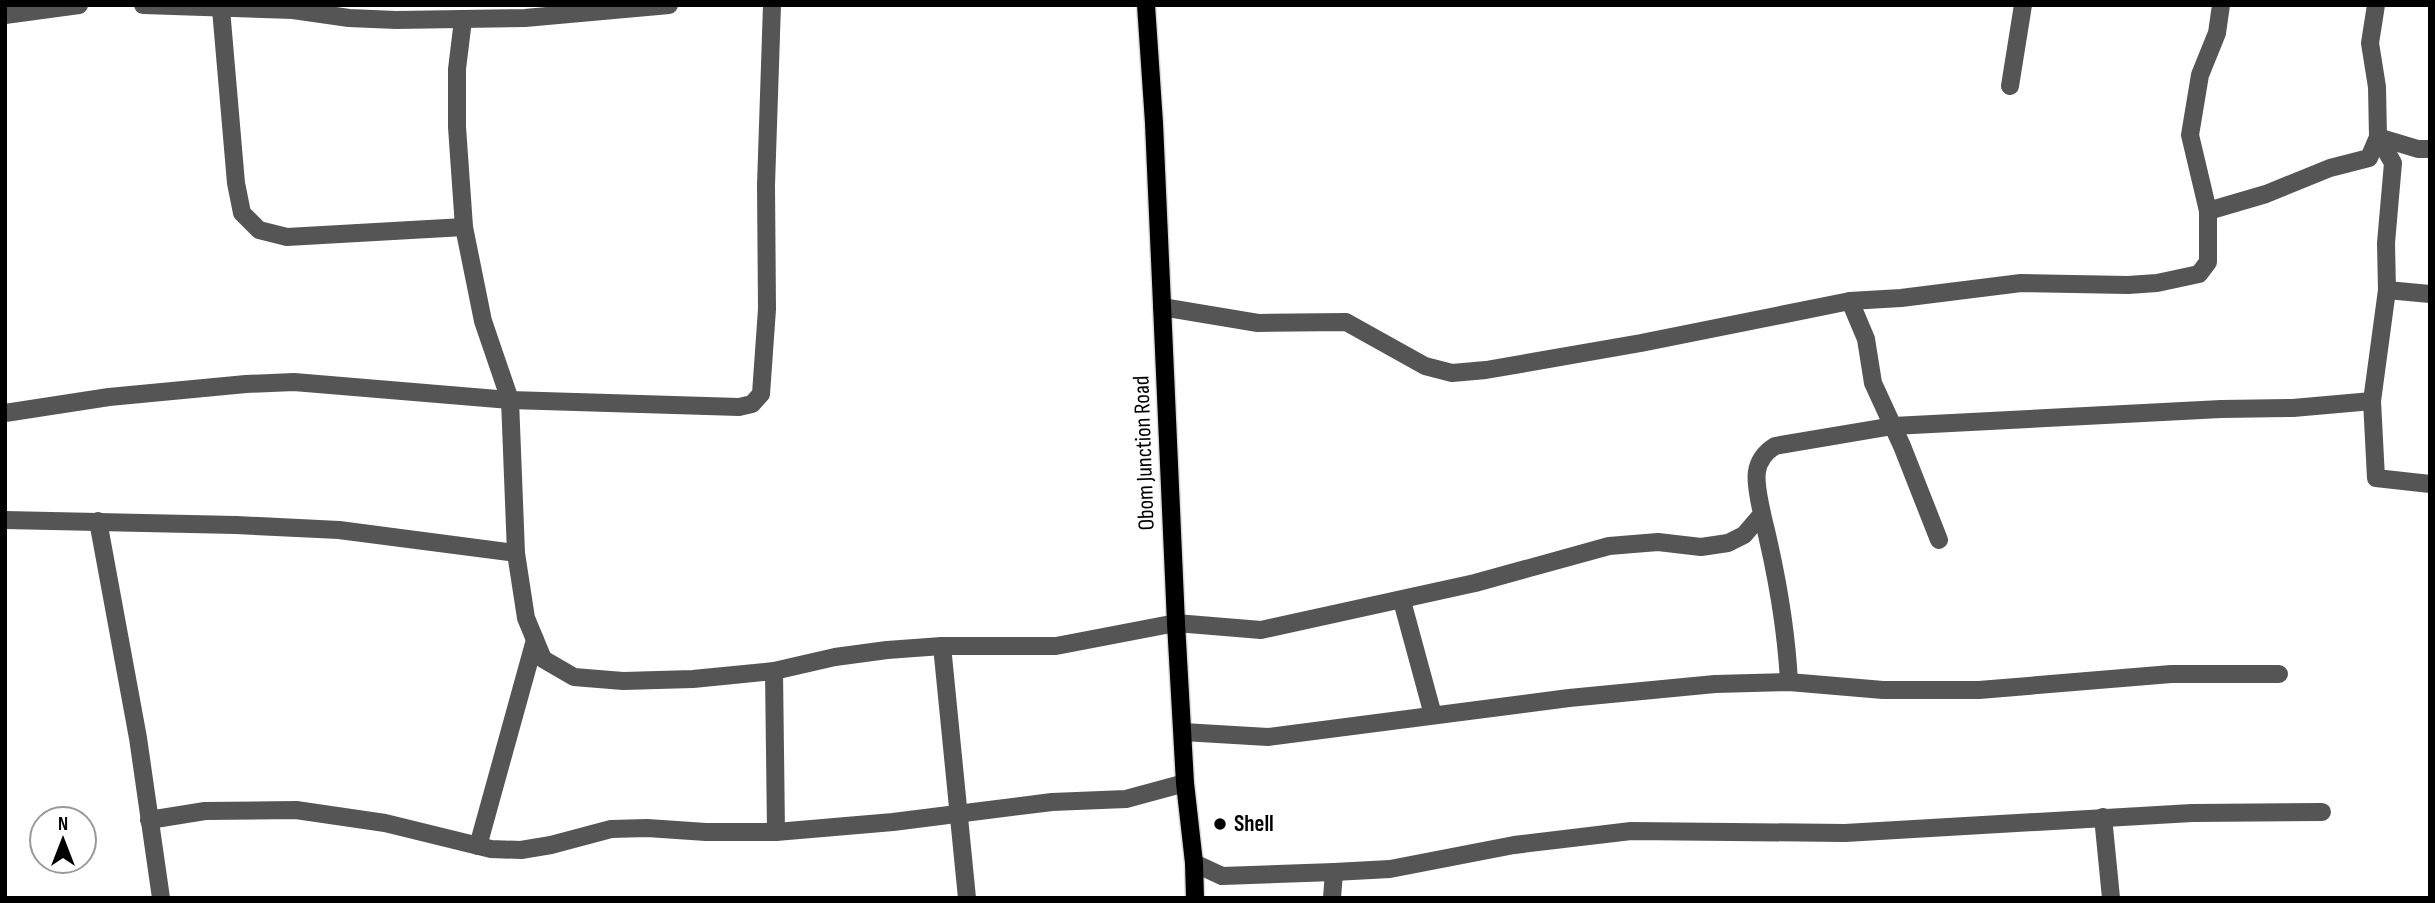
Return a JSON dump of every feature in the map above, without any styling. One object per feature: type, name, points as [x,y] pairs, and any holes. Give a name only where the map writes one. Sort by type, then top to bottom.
[{"type":"main road","name":"Obom Junction Road","points":[[1146,5],[1176,623],[1195,898]]},
{"type":"street","points":[[5,16],[79,5]]},
{"type":"street","points":[[143,5],[221,9],[293,8],[349,18],[463,20],[524,18],[669,5]]},
{"type":"street","points":[[5,413],[109,397],[294,382],[510,400],[739,407],[752,404],[761,394],[767,309],[766,185],[772,5]]},
{"type":"street","points":[[2010,86],[2023,5]]},
{"type":"street","points":[[1162,307],[1258,323],[1346,322],[1425,366],[1452,373],[1486,370],[1641,343],[1850,301],[1901,298],[2021,283],[2128,285],[2199,274],[2208,262],[2208,211],[2190,135],[2200,75],[2217,33],[2221,5]]},
{"type":"street","points":[[2208,211],[2266,194],[2330,168],[2369,158],[2378,137],[2377,87],[2370,43],[2376,5]]},
{"type":"street","points":[[221,9],[236,183],[242,213],[258,230],[287,237],[464,227]]},
{"type":"street","points":[[463,20],[457,69],[457,127],[464,227],[483,321],[510,400],[516,553],[526,618],[543,659],[574,677],[623,681],[692,679],[774,671],[835,657],[887,650],[942,646],[1056,646],[1176,623],[1261,631],[1402,601],[1609,546],[1658,542],[1701,547],[1728,543],[1744,535],[1762,513]]},
{"type":"street","points":[[2378,137],[2418,149],[2430,149]]},
{"type":"street","points":[[2378,137],[2393,163],[2386,243],[2387,290],[2372,401],[2376,478],[2430,484]]},
{"type":"street","points":[[2387,290],[2430,295]]},
{"type":"street","points":[[1850,301],[1866,339],[1873,383],[1939,540]]},
{"type":"street","points":[[1789,682],[1787,638],[1778,575],[1756,479],[1759,461],[1765,452],[1775,446],[1893,426],[2221,409],[2293,408],[2372,401]]},
{"type":"street","points":[[5,520],[339,530],[516,553]]},
{"type":"street","points":[[98,521],[138,738],[161,898]]},
{"type":"street","points":[[1402,601],[1433,715]]},
{"type":"street","points":[[478,846],[535,640]]},
{"type":"street","points":[[942,646],[967,898]]},
{"type":"street","points":[[774,671],[776,832]]},
{"type":"street","points":[[1184,732],[1268,737],[1622,692],[1715,684],[1789,682],[1883,690],[1979,690],[2171,674],[2279,674]]},
{"type":"street","points":[[149,820],[205,811],[296,810],[385,823],[491,849],[521,850],[611,830],[647,828],[706,832],[776,832],[893,822],[1052,802],[1126,799],[1185,783]]},
{"type":"street","points":[[1194,863],[1222,876],[1334,872],[1390,869],[1514,845],[1631,831],[1845,833],[2192,813],[2322,812]]},
{"type":"street","points":[[2103,817],[2111,898]]},
{"type":"street","points":[[1332,898],[1334,872]]},
{"type":"place","name":"Shell","points":[[1220,824]]}]
